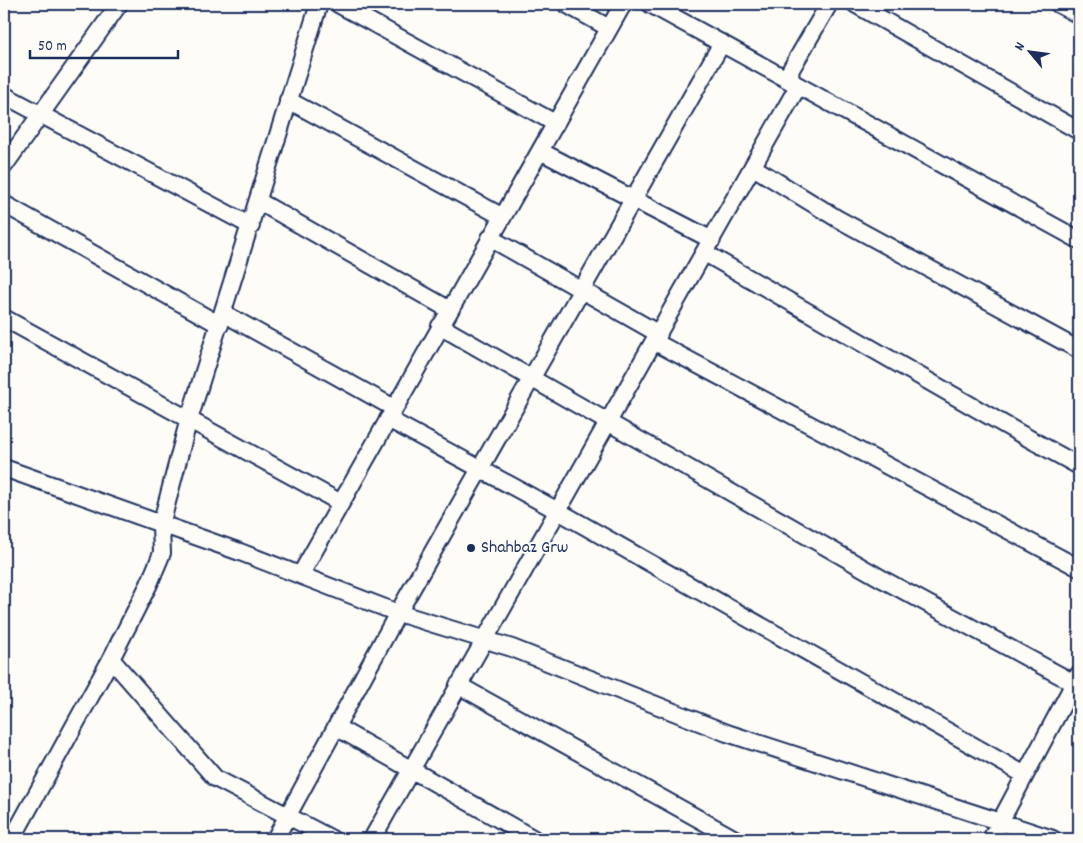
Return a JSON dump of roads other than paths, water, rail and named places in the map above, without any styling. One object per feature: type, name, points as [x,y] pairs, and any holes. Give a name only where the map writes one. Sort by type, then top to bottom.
[{"type":"street","points":[[4,166],[119,4]]},
{"type":"street","points":[[12,839],[111,659],[149,584],[162,553],[161,525],[188,420],[251,226],[288,100],[319,4]]},
{"type":"street","points":[[338,4],[555,123]]},
{"type":"street","points":[[566,4],[610,28]]},
{"type":"street","points":[[301,574],[623,4]]},
{"type":"street","points":[[650,4],[1079,240]]},
{"type":"street","points":[[372,839],[458,685],[486,640],[558,511],[609,425],[797,88],[791,80],[790,70],[829,4]]},
{"type":"street","points":[[855,4],[1079,131]]},
{"type":"street","points":[[1058,4],[1079,15]]},
{"type":"street","points":[[275,839],[398,613],[580,289],[722,43]]},
{"type":"street","points":[[4,95],[251,226]]},
{"type":"street","points":[[288,100],[503,217]]},
{"type":"street","points":[[540,151],[632,200],[1019,433],[1079,466]]},
{"type":"street","points":[[753,167],[854,228],[1079,350]]},
{"type":"street","points":[[258,201],[450,310]]},
{"type":"street","points":[[4,204],[221,319],[391,414],[480,469],[558,511],[1025,775]]},
{"type":"street","points":[[490,238],[580,289],[657,338],[1079,568]]},
{"type":"street","points":[[4,318],[341,503]]},
{"type":"street","points":[[440,326],[609,425],[884,580],[1077,679],[991,839]]},
{"type":"street","points":[[4,468],[301,574],[398,613],[530,655],[727,733],[1053,839]]},
{"type":"street","points":[[111,659],[215,778],[332,839]]},
{"type":"street","points":[[458,685],[735,839]]},
{"type":"street","points":[[336,727],[534,839]]},
{"type":"place","name":"Shahbaz Grw","points":[[471,548]]}]
